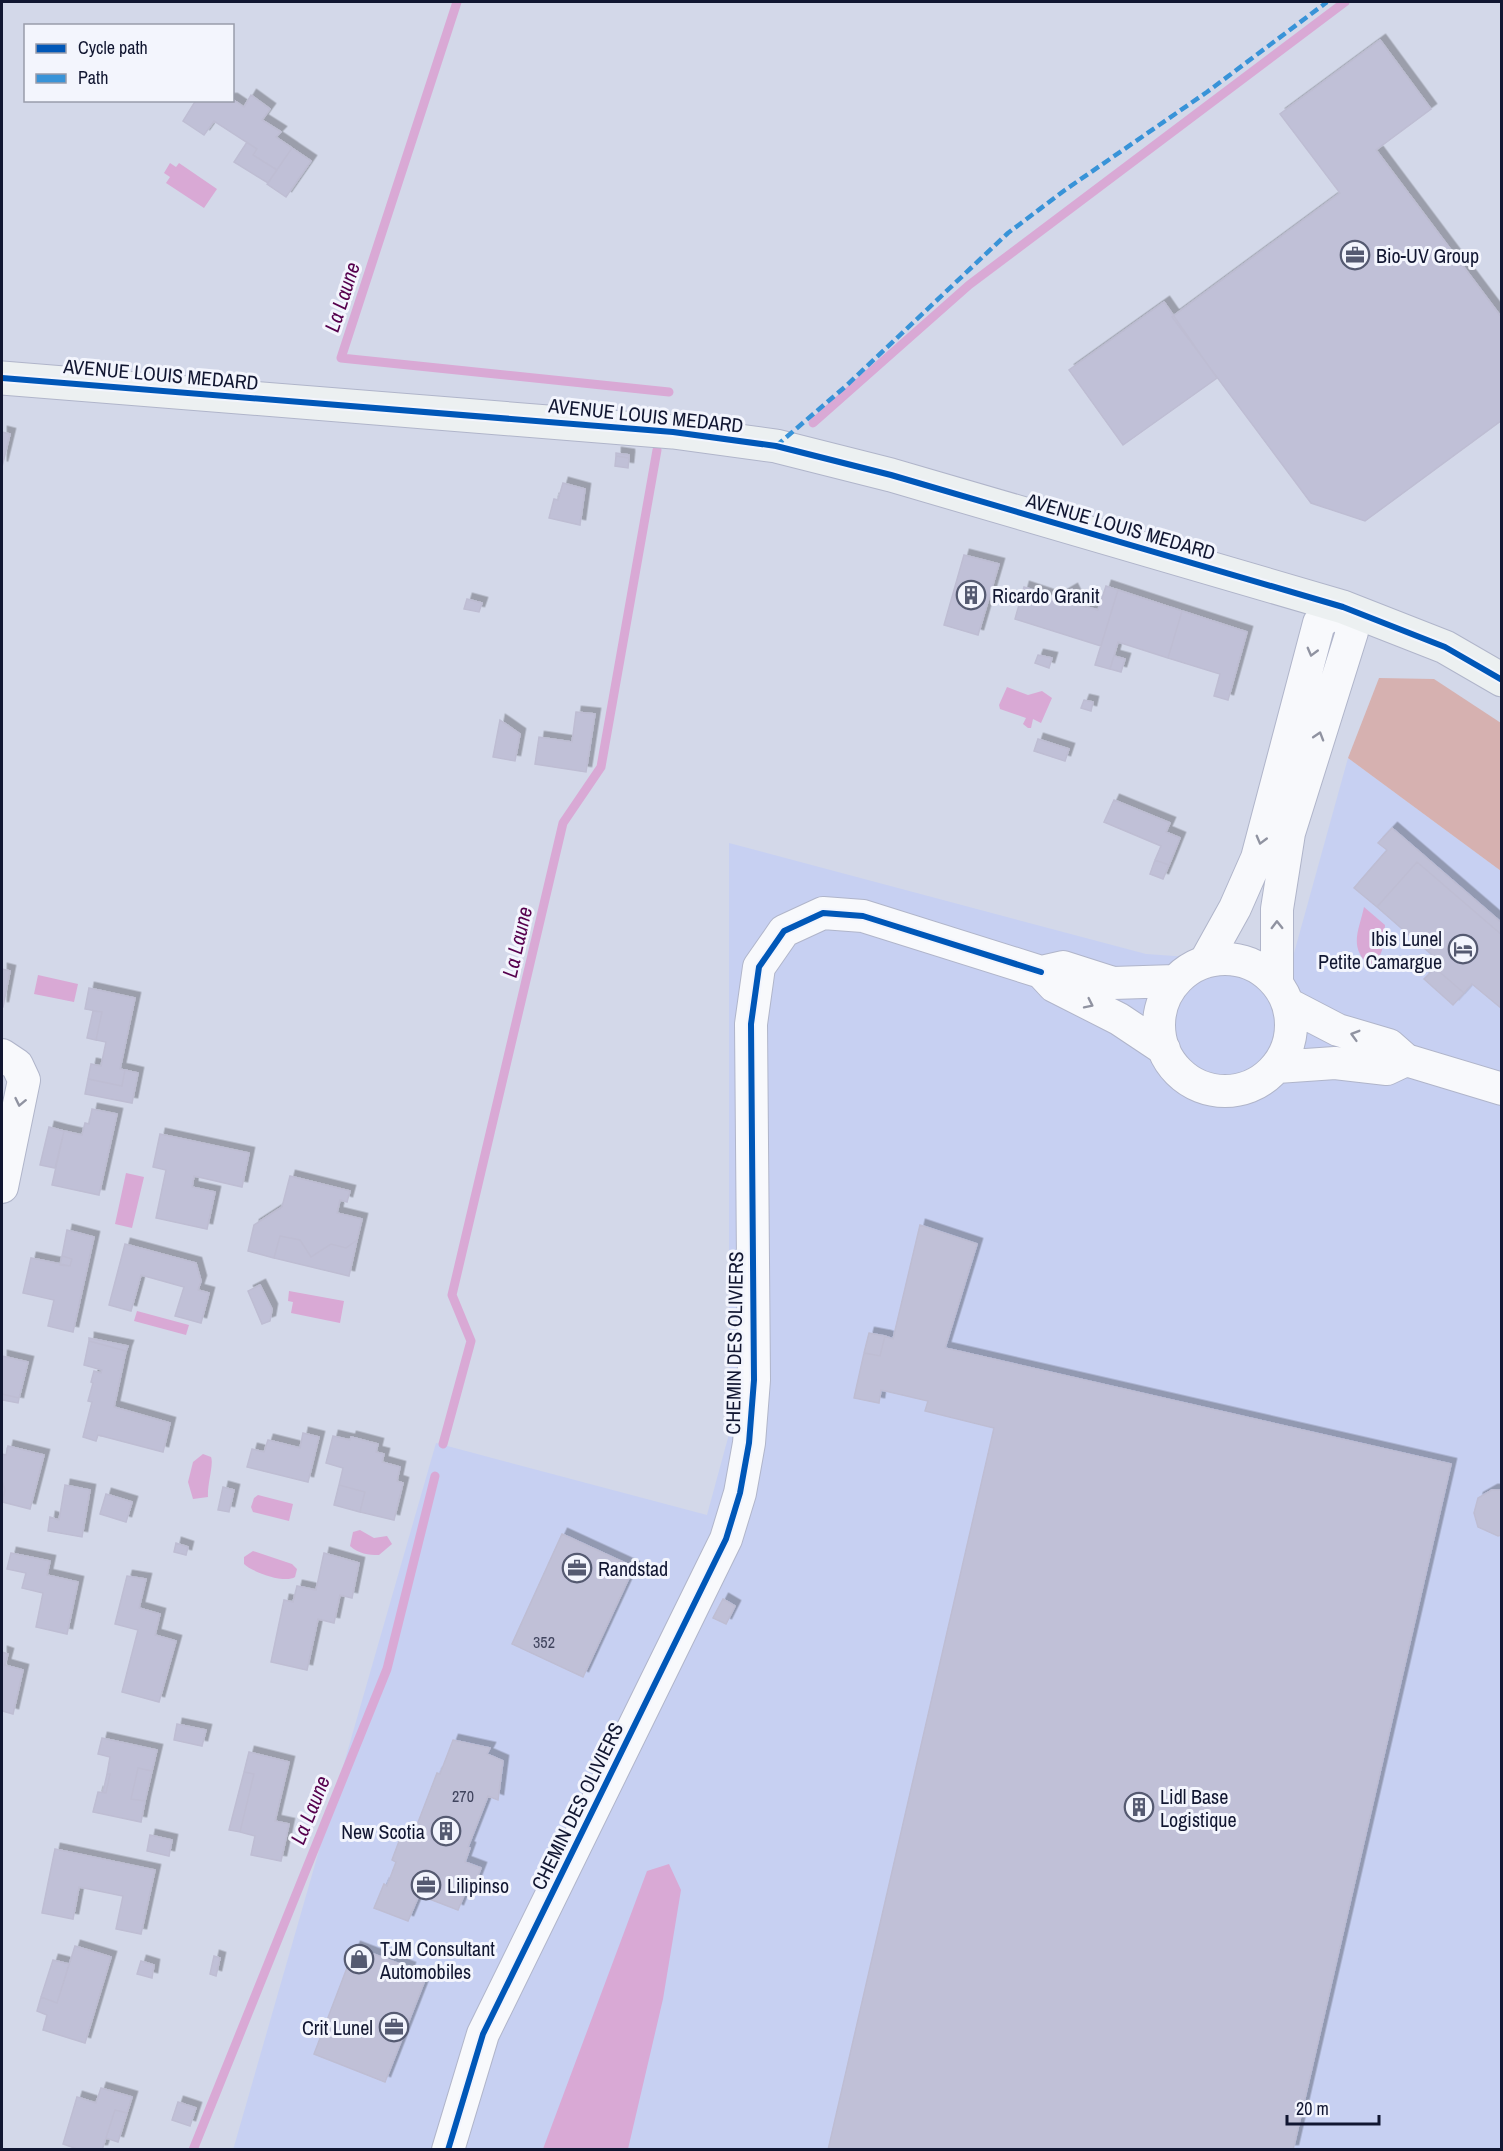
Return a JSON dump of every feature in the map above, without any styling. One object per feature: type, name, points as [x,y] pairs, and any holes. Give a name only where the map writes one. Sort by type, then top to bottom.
[{"type":"street","name":"AVENUE LOUIS MEDARD","points":[[2,378],[673,432],[776,446],[891,475],[1343,607],[1445,647],[1502,680]]},
{"type":"street","points":[[1205,962],[1235,908],[1257,858],[1319,623],[1343,607],[1352,632],[1289,833],[1277,909],[1283,993],[1292,1026],[1288,1047],[1277,1066],[1261,1081],[1241,1089],[1219,1091],[1198,1085],[1180,1073],[1164,1049],[1159,1032],[1160,1014],[1166,996],[1175,981],[1189,969],[1205,962],[1225,959],[1245,962],[1262,970],[1283,993],[1338,1030],[1389,1045],[1406,1060],[1502,1089]]},
{"type":"street","name":"CHEMIN DES OLIVIERS","points":[[448,2150],[483,2034],[726,1539],[740,1493],[749,1443],[754,1380],[751,1024],[759,967],[784,931],[822,913],[864,916],[1041,972],[1054,986],[1119,1019],[1164,1049]]},
{"type":"street","name":"CHEMIN DES OLIVIERS","points":[[1041,972],[1063,967],[1113,982],[1175,981]]},
{"type":"street","points":[[2,1055],[17,1065],[24,1080],[2,1187]]},
{"type":"street","points":[[1277,1066],[1335,1063],[1387,1069],[1406,1060]]},
{"type":"shaded area","points":[[170,163],[176,167],[179,163],[217,189],[204,208],[166,183],[170,177],[164,173]]},
{"type":"shaded area","points":[[1379,678],[1434,679],[1501,723],[1501,871],[1348,758]]},
{"type":"shaded area","points":[[1007,687],[1028,695],[1042,691],[1052,698],[1041,723],[1033,719],[1031,728],[1028,728],[1023,724],[1026,718],[1000,709],[999,705]]},
{"type":"shaded area","points":[[1348,758],[1501,871],[1501,2149],[233,2150],[436,1443],[707,1515],[729,1434],[729,843],[1146,954],[1291,964]]},
{"type":"shaded area","points":[[1364,907],[1385,925],[1381,953],[1370,966],[1363,959],[1357,945]]},
{"type":"shaded area","points":[[38,975],[78,984],[74,1002],[34,994]]},
{"type":"shaded area","points":[[126,1173],[144,1177],[132,1228],[115,1224]]},
{"type":"shaded area","points":[[289,1291],[344,1301],[340,1323],[291,1313],[293,1302],[288,1301]]},
{"type":"shaded area","points":[[137,1311],[189,1325],[186,1335],[134,1321]]},
{"type":"shaded area","points":[[203,1454],[211,1457],[212,1460],[208,1497],[193,1499],[188,1482],[193,1462]]},
{"type":"shaded area","points":[[258,1495],[293,1504],[289,1521],[253,1512],[251,1507],[254,1498]]},
{"type":"shaded area","points":[[360,1530],[374,1538],[387,1536],[392,1544],[379,1555],[353,1549],[350,1546],[353,1532]]},
{"type":"shaded area","points":[[253,1551],[292,1564],[297,1569],[295,1577],[277,1578],[248,1567],[244,1564],[244,1557]]},
{"type":"shaded area","points":[[669,1864],[681,1890],[663,1999],[628,2149],[543,2149],[647,1871]]},
{"type":"building","name":"Bio-UV Group","points":[[1380,40],[1431,109],[1376,150],[1502,318],[1502,420],[1365,521],[1311,503],[1172,317],[1340,193],[1280,114]]},
{"type":"building","points":[[251,95],[270,109],[262,120],[281,132],[276,137],[292,148],[277,170],[253,155],[257,149],[214,121],[204,135],[183,121],[195,102],[234,100],[244,107]]},
{"type":"building","points":[[247,142],[257,149],[253,155],[277,170],[268,183],[234,162]]},
{"type":"building","points":[[292,148],[311,161],[286,197],[267,184]]},
{"type":"building","points":[[1164,302],[1217,378],[1123,445],[1069,370]]},
{"type":"building","points":[[2,432],[10,434],[2,467]]},
{"type":"building","points":[[616,453],[629,455],[629,458],[616,456]]},
{"type":"building","points":[[616,456],[629,458],[628,468],[615,466]]},
{"type":"building","points":[[563,483],[585,489],[580,525],[549,518],[554,499],[558,500]]},
{"type":"building","name":"Ricardo Granit","points":[[964,555],[999,564],[978,635],[944,625]]},
{"type":"building","points":[[1106,586],[1118,590],[1101,646],[1015,619],[1024,587],[1057,598],[1072,589],[1080,605],[1098,610]]},
{"type":"building","points":[[1118,590],[1182,611],[1168,658],[1118,642],[1110,669],[1095,665]]},
{"type":"building","points":[[467,599],[482,603],[479,612],[464,609]]},
{"type":"building","points":[[1182,611],[1247,632],[1228,700],[1214,696],[1220,674],[1168,658]]},
{"type":"building","points":[[1038,655],[1052,658],[1049,668],[1035,663]]},
{"type":"building","points":[[1114,656],[1125,659],[1121,672],[1110,669]]},
{"type":"building","points":[[1084,700],[1093,702],[1091,711],[1081,708]]},
{"type":"building","points":[[576,712],[595,714],[586,772],[535,764],[539,737],[572,742]]},
{"type":"building","points":[[500,720],[520,734],[515,761],[493,757]]},
{"type":"building","points":[[1038,739],[1069,749],[1065,761],[1034,751]]},
{"type":"building","points":[[1114,800],[1170,823],[1166,832],[1180,838],[1169,865],[1155,860],[1161,846],[1104,822]]},
{"type":"building","points":[[1392,828],[1502,923],[1502,935],[1417,862],[1377,907],[1354,888],[1387,850],[1378,843]]},
{"type":"building","points":[[1155,860],[1169,865],[1163,879],[1150,874]]},
{"type":"building","name":"Ibis Lunel Petite Camargue","points":[[1417,862],[1502,935],[1502,1009],[1472,984],[1464,993],[1435,968],[1440,962],[1377,907]]},
{"type":"building","points":[[1435,968],[1464,993],[1453,1005],[1424,979]]},
{"type":"building","points":[[2,969],[10,971],[3,1007],[2,1007]]},
{"type":"building","points":[[89,988],[135,998],[120,1069],[125,1070],[122,1086],[88,1079],[91,1064],[101,1066],[106,1042],[96,1040],[102,1012],[85,1009]]},
{"type":"building","points":[[93,1011],[102,1012],[96,1040],[87,1038]]},
{"type":"building","points":[[125,1070],[138,1073],[132,1103],[85,1094],[88,1079],[122,1086]]},
{"type":"building","points":[[92,1109],[117,1114],[99,1195],[52,1185],[64,1131],[82,1135],[85,1123],[89,1124]]},
{"type":"building","points":[[49,1127],[64,1131],[55,1168],[40,1165]]},
{"type":"building","points":[[160,1134],[249,1153],[242,1187],[194,1176],[192,1187],[215,1192],[207,1229],[156,1218],[166,1170],[153,1167]]},
{"type":"building","points":[[290,1176],[350,1191],[347,1202],[340,1200],[337,1213],[362,1219],[357,1240],[346,1248],[331,1244],[311,1257],[300,1240],[280,1236],[274,1258],[248,1251],[254,1225],[282,1207]]},
{"type":"building","name":"Lidl Base Logistique","points":[[920,1225],[977,1244],[945,1348],[1451,1464],[1293,2150],[828,2150],[994,1428],[925,1411],[928,1401],[881,1390],[879,1403],[854,1398],[864,1353],[880,1356],[885,1336],[893,1339]]},
{"type":"building","points":[[67,1230],[94,1237],[73,1332],[48,1326],[54,1300],[23,1293],[31,1258],[70,1266],[72,1259],[62,1256]]},
{"type":"building","points":[[280,1236],[300,1240],[311,1257],[331,1244],[346,1248],[357,1240],[349,1276],[274,1258]]},
{"type":"building","points":[[125,1244],[196,1263],[201,1281],[198,1290],[209,1293],[201,1323],[175,1316],[184,1287],[141,1275],[131,1311],[109,1305]]},
{"type":"building","points":[[62,1256],[72,1259],[70,1266],[60,1265]]},
{"type":"building","points":[[260,1285],[272,1309],[270,1321],[262,1324],[248,1291]]},
{"type":"building","points":[[869,1333],[885,1336],[880,1356],[864,1353]]},
{"type":"building","points":[[89,1338],[128,1346],[126,1351],[89,1341]]},
{"type":"building","points":[[89,1341],[126,1351],[114,1407],[170,1423],[163,1452],[98,1435],[96,1441],[83,1437],[92,1402],[88,1401],[94,1371],[101,1373],[102,1370],[84,1365]]},
{"type":"building","points":[[2,1356],[28,1362],[19,1398],[2,1394]]},
{"type":"building","points":[[2,1394],[19,1398],[18,1403],[2,1400]]},
{"type":"building","points":[[303,1433],[319,1437],[308,1482],[247,1467],[252,1449],[264,1452],[268,1440],[300,1448]]},
{"type":"building","points":[[333,1436],[350,1440],[351,1437],[378,1444],[376,1452],[384,1454],[382,1462],[400,1467],[397,1481],[403,1483],[394,1520],[360,1512],[365,1492],[339,1485],[343,1468],[326,1463]]},
{"type":"building","points":[[8,1446],[44,1455],[30,1509],[2,1502],[5,1490],[2,1481],[2,1454],[6,1455]]},
{"type":"building","points":[[2,1481],[5,1490],[4,1495],[2,1495]]},
{"type":"building","points":[[65,1485],[90,1490],[82,1537],[48,1531],[50,1517],[59,1520]]},
{"type":"building","points":[[339,1485],[365,1492],[360,1512],[334,1505]]},
{"type":"building","points":[[223,1487],[234,1490],[229,1512],[218,1510]]},
{"type":"building","points":[[1492,1490],[1502,1490],[1502,1535],[1498,1536],[1478,1527],[1474,1513],[1478,1498]]},
{"type":"building","points":[[106,1494],[132,1502],[126,1522],[100,1514]]},
{"type":"building","points":[[562,1534],[634,1567],[583,1677],[512,1644]]},
{"type":"building","points":[[176,1543],[188,1547],[186,1555],[174,1552]]},
{"type":"building","points":[[11,1553],[50,1561],[47,1575],[78,1582],[67,1634],[36,1627],[43,1593],[22,1588],[26,1573],[7,1569]]},
{"type":"building","points":[[324,1553],[359,1563],[352,1598],[340,1595],[334,1623],[318,1619],[307,1670],[271,1662],[284,1600],[293,1602],[297,1586],[316,1590]]},
{"type":"building","points":[[127,1576],[146,1579],[139,1608],[160,1614],[155,1635],[176,1641],[159,1702],[122,1692],[138,1630],[115,1624]]},
{"type":"building","points":[[723,1599],[735,1606],[726,1624],[713,1618]]},
{"type":"building","points":[[2,1652],[8,1654],[5,1665],[23,1670],[13,1714],[2,1711]]},
{"type":"building","points":[[177,1724],[206,1730],[202,1746],[174,1740]]},
{"type":"building","points":[[102,1738],[157,1750],[152,1771],[138,1768],[131,1799],[145,1801],[141,1822],[93,1812],[98,1792],[106,1793],[110,1774],[107,1774],[110,1757],[98,1754]]},
{"type":"building","name":"New Scotia","points":[[453,1740],[490,1748],[487,1754],[503,1761],[498,1800],[488,1796],[468,1847],[470,1848],[465,1862],[481,1868],[474,1886],[469,1883],[458,1910],[419,1895],[408,1921],[374,1908],[384,1884],[387,1886],[396,1862],[392,1860],[401,1836],[414,1841],[420,1826],[417,1825],[437,1773],[440,1774]]},
{"type":"building","points":[[249,1752],[289,1762],[275,1821],[289,1824],[281,1861],[251,1855],[255,1836],[240,1832],[254,1774],[244,1772]]},
{"type":"building","points":[[138,1768],[152,1771],[145,1801],[131,1799]]},
{"type":"building","points":[[244,1772],[254,1774],[240,1832],[229,1830]]},
{"type":"building","points":[[107,1774],[110,1774],[106,1793],[103,1792]]},
{"type":"building","points":[[150,1835],[172,1840],[169,1856],[147,1851]]},
{"type":"building","points":[[55,1849],[155,1870],[141,1934],[116,1929],[123,1896],[79,1887],[73,1919],[42,1913]]},
{"type":"building","points":[[75,1946],[111,1957],[85,2043],[43,2030],[47,2015],[37,2011],[41,1997],[57,2003]]},
{"type":"building","points":[[355,1947],[410,1968],[408,1973],[425,1980],[385,2082],[314,2054]]},
{"type":"building","points":[[214,1956],[220,1958],[216,1976],[210,1974]]},
{"type":"building","points":[[53,1960],[69,1964],[57,2003],[41,1997]]},
{"type":"building","points":[[141,1961],[154,1965],[152,1978],[137,1974]]},
{"type":"building","points":[[101,2088],[132,2097],[127,2113],[115,2110],[102,2150],[80,2150],[63,2144],[77,2097],[96,2103]]},
{"type":"building","points":[[178,2102],[196,2108],[190,2126],[172,2120]]},
{"type":"building","points":[[115,2110],[127,2113],[118,2142],[106,2138]]},
{"type":"waterway","name":"La Laune","points":[[457,2],[341,358],[669,392]]},
{"type":"waterway","points":[[813,423],[969,285],[1345,2]]},
{"type":"waterway","name":"La Laune","points":[[443,1444],[471,1341],[452,1295],[563,823],[601,767],[657,450]]},
{"type":"waterway","name":"La Laune","points":[[193,2150],[387,1669],[435,1476]]},
{"type":"marked path","points":[[776,446],[846,386],[1008,233],[1065,190],[1207,92],[1327,2]]},
{"type":"cycle path","points":[[2,378],[673,432],[776,446],[891,475],[1343,607],[1445,647],[1502,680]]},
{"type":"cycle path","points":[[448,2150],[483,2034],[726,1539],[740,1493],[749,1443],[754,1380],[751,1024],[759,967],[784,931],[823,913],[863,916],[1041,972]]},
{"type":"place","name":"Bio-UV Group","points":[[1355,255]]},
{"type":"place","name":"Ricardo Granit","points":[[971,595]]},
{"type":"place","name":"Ibis Lunel Petite Camargue","points":[[1463,949]]},
{"type":"place","name":"Randstad","points":[[577,1568]]},
{"type":"place","name":"Lidl Base Logistique","points":[[1139,1807]]},
{"type":"place","name":"New Scotia","points":[[446,1831]]},
{"type":"place","name":"Lilipinso","points":[[426,1885]]},
{"type":"place","name":"TJM Consultant Automobiles","points":[[359,1959]]},
{"type":"place","name":"Crit Lunel","points":[[394,2027]]}]
